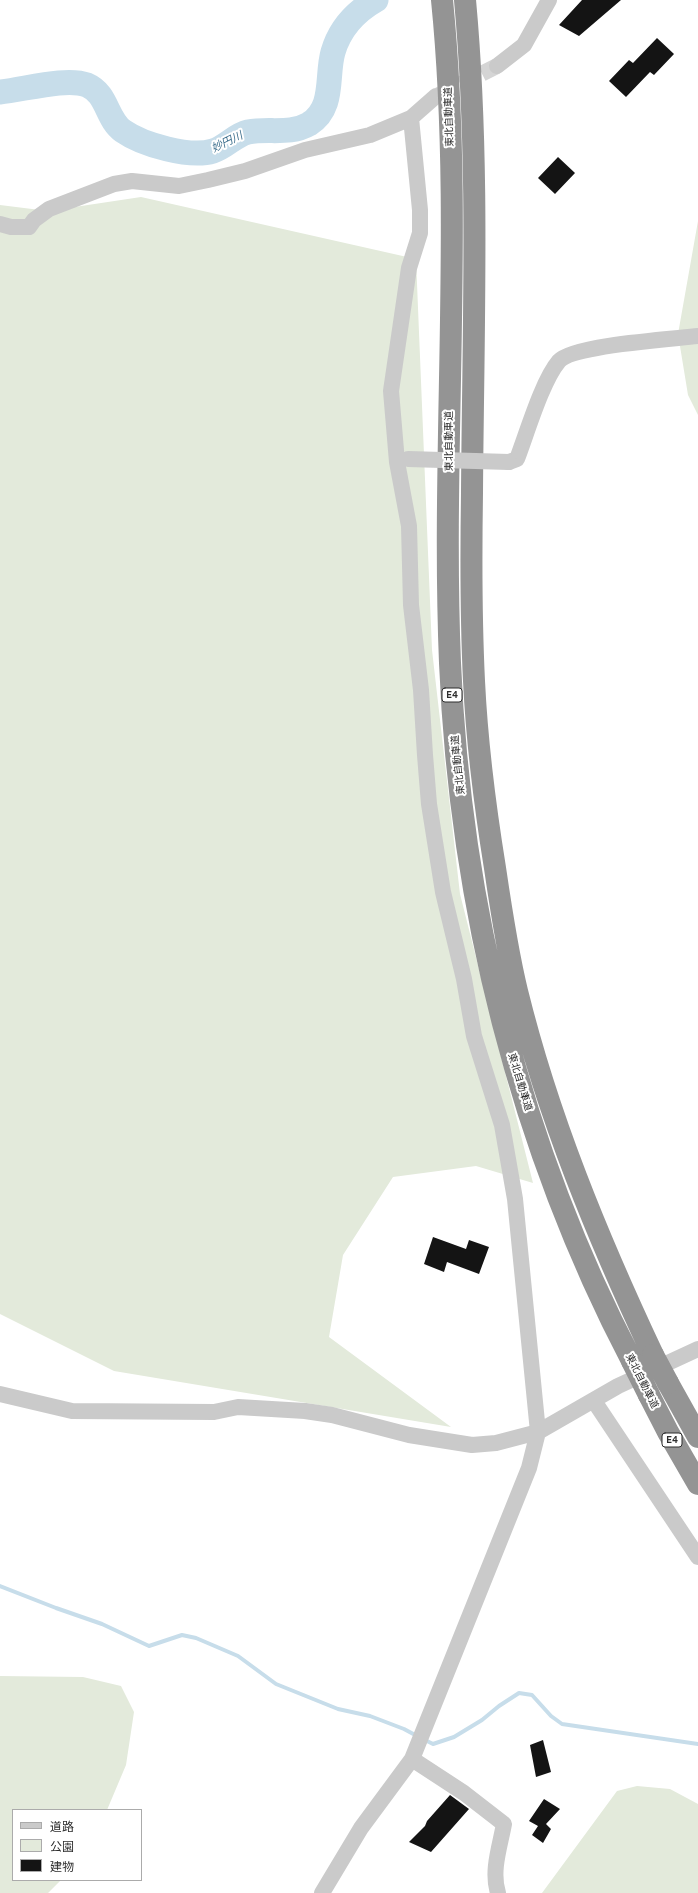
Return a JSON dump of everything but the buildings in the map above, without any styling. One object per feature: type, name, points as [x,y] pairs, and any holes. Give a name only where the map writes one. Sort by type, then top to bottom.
[{"type":"highway","name":"東北自動車道","points":[[442,0],[447,58],[451,178],[448,550],[450,665],[456,755],[467,846],[488,965],[508,1044],[531,1119],[580,1248],[613,1325],[668,1432],[698,1484]]},
{"type":"highway","name":"E4","points":[[465,0],[470,84],[473,192],[471,602],[476,706],[488,826],[501,908],[517,990],[538,1063],[567,1150],[591,1214],[627,1298],[668,1383],[698,1437]]},
{"type":"street","points":[[497,66],[524,46],[549,0]]},
{"type":"street","points":[[0,224],[11,227],[29,227],[34,220],[49,210],[114,184],[132,181],[179,186],[245,171],[305,150],[370,135],[411,118],[436,96]]},
{"type":"street","points":[[322,1893],[361,1828],[414,1754],[529,1468],[538,1432],[514,1199],[502,1125],[474,1036],[464,979],[443,892],[430,804],[421,690],[411,605],[409,526],[402,460],[391,391],[409,268],[420,233],[420,210],[411,118]]},
{"type":"street","points":[[402,460],[509,462],[517,459],[547,381],[560,360],[576,353],[617,344],[698,336]]},
{"type":"street","points":[[0,1394],[72,1411],[214,1412],[238,1408],[305,1410],[332,1415],[409,1435],[472,1445],[496,1443],[538,1432],[618,1386],[698,1349]]},
{"type":"street","points":[[594,1401],[698,1557]]},
{"type":"street","points":[[414,1754],[504,1824],[496,1866],[495,1885],[498,1893]]},
{"type":"green space","points":[[141,197],[416,259],[432,650],[460,894],[533,1183],[476,1166],[393,1177],[343,1255],[329,1337],[451,1427],[114,1371],[0,1314],[0,205],[48,211]]},
{"type":"green space","points":[[698,221],[698,415],[688,395],[678,334]]},
{"type":"green space","points":[[0,1676],[83,1677],[121,1686],[134,1712],[126,1765],[107,1809],[12,1809],[12,1881],[60,1881],[48,1893],[0,1893]]},
{"type":"green space","points":[[637,1786],[670,1789],[698,1804],[698,1893],[542,1893],[617,1791]]},
{"type":"waterway","name":"妙円川","points":[[0,92],[68,82],[87,85],[99,94],[117,126],[132,136],[142,141],[167,149],[192,153],[213,151],[248,132],[294,129],[309,124],[317,117],[323,109],[326,101],[331,61],[340,35],[355,15],[376,0]]},
{"type":"waterway","points":[[0,1586],[102,1624],[149,1646],[182,1635],[196,1638],[238,1656],[276,1684],[338,1709],[370,1716],[404,1729],[417,1736]]},
{"type":"waterway","points":[[423,1739],[433,1744],[454,1737],[482,1720],[499,1706],[519,1693],[532,1695],[551,1716],[562,1724],[698,1744]]},
{"type":"tunnel","points":[[439,95],[497,66]]}]
